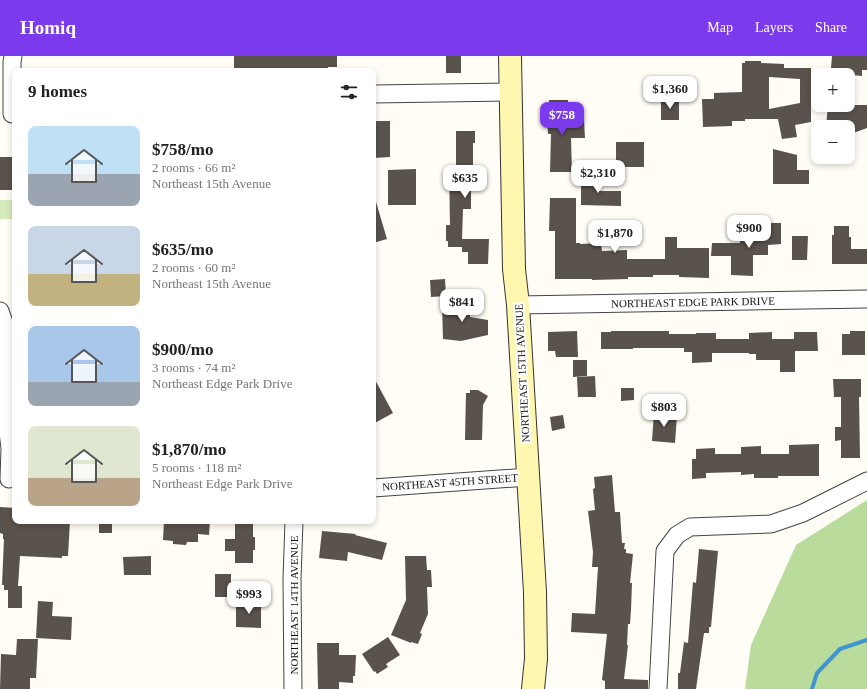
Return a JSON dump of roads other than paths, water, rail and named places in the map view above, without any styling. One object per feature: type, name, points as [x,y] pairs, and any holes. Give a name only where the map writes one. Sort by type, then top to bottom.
[{"type":"street","points":[[12,114],[13,56]]},
{"type":"street","name":"NORTHEAST 15TH AVENUE","points":[[510,56],[514,269],[518,305],[536,592],[536,659],[533,689]]},
{"type":"street","points":[[376,94],[511,92]]},
{"type":"street","name":"NORTHEAST EDGE PARK DRIVE","points":[[518,305],[867,299]]},
{"type":"street","points":[[0,311],[6,332],[6,424],[10,448],[8,479]]},
{"type":"street","name":"NORTHEAST 45TH STREET","points":[[376,488],[528,476]]},
{"type":"street","points":[[658,689],[665,551],[677,534],[690,527],[771,524],[803,513],[867,481]]},
{"type":"street","name":"NORTHEAST 14TH AVENUE","points":[[293,689],[292,579],[294,524]]},
{"type":"waterway","points":[[812,689],[817,673],[840,649],[867,640]]}]
